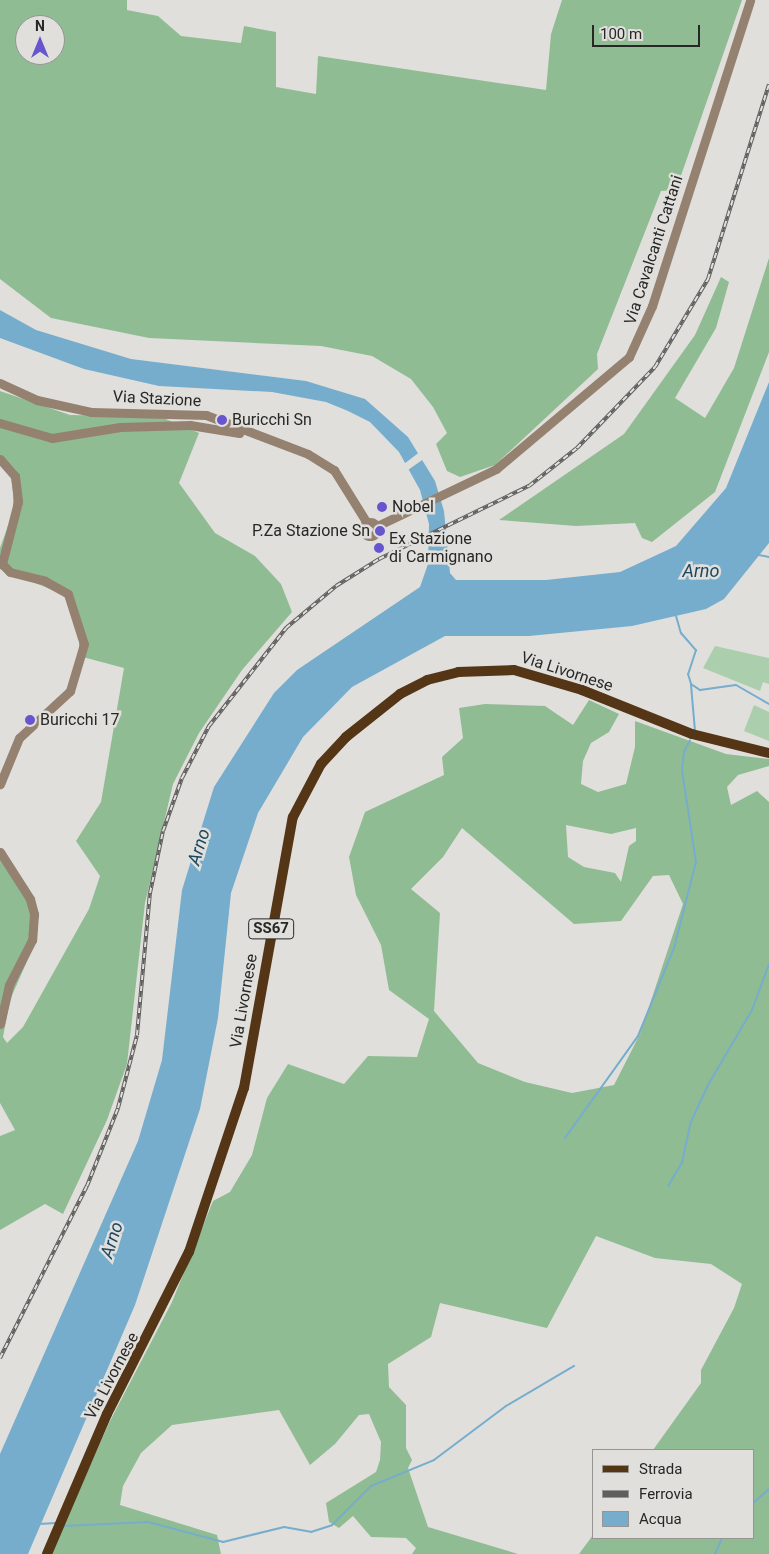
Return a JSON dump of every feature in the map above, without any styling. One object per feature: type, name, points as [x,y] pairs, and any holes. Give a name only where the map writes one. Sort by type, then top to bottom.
[{"type":"main road","name":"Via Livornese","points":[[46,1554],[96,1439],[189,1252],[244,1088],[293,817],[317,770],[340,744],[400,694],[427,680],[488,669],[514,670],[551,680],[692,734],[769,753]]},
{"type":"street","name":"Via Cavalcanti Cattani","points":[[431,502],[496,469],[613,371],[639,341],[750,0]]},
{"type":"street","name":"Via Stazione","points":[[0,383],[57,406],[91,412],[206,416],[251,436],[320,459],[345,484],[367,523],[377,526],[406,515],[431,502]]},
{"type":"street","points":[[0,423],[52,438],[120,427],[190,425],[251,436]]},
{"type":"street","points":[[0,459],[15,476],[18,502],[2,564],[10,572],[45,581],[68,594],[84,644],[70,691],[19,738],[0,784]]},
{"type":"street","points":[[0,852],[30,899],[34,914],[32,940],[9,985],[0,1024]]},
{"type":"green space","points":[[0,0],[127,0],[127,10],[158,16],[181,36],[241,43],[244,26],[276,32],[276,87],[316,94],[318,56],[546,90],[551,34],[562,0],[742,0],[676,190],[661,191],[597,354],[598,369],[495,465],[460,477],[447,471],[436,444],[447,433],[433,407],[411,379],[372,356],[321,346],[149,338],[51,318],[0,279]]},
{"type":"green space","points":[[769,258],[769,352],[715,492],[652,542],[642,538],[635,523],[576,526],[499,520],[624,434],[695,335],[721,277],[729,282],[716,328],[675,398],[705,418],[734,368]]},
{"type":"green space","points":[[0,391],[70,415],[161,417],[199,433],[179,483],[215,533],[255,556],[281,584],[292,612],[242,670],[199,733],[173,784],[145,903],[127,1064],[107,1120],[63,1214],[45,1204],[0,1230],[0,1136],[15,1130],[0,1103],[0,851],[28,887],[38,912],[35,943],[10,1000],[3,1037],[7,1043],[23,1027],[89,909],[100,876],[76,841],[101,802],[124,668],[79,656],[79,637],[65,595],[0,569],[0,548],[13,512],[13,492],[11,477],[0,464]]},
{"type":"green space","points":[[715,646],[769,658],[769,684],[763,682],[760,691],[703,668]]},
{"type":"green space","points":[[589,700],[619,714],[609,732],[591,743],[583,761],[581,784],[598,792],[626,784],[635,747],[635,721],[726,754],[769,759],[769,766],[738,775],[727,787],[731,805],[757,791],[769,802],[769,1554],[579,1554],[592,1536],[592,1539],[754,1539],[754,1449],[654,1449],[701,1383],[701,1370],[734,1308],[742,1284],[711,1264],[655,1258],[596,1236],[547,1328],[440,1303],[431,1337],[388,1364],[389,1387],[406,1405],[406,1448],[412,1460],[408,1468],[428,1527],[518,1554],[412,1554],[416,1548],[406,1538],[371,1537],[353,1516],[339,1528],[329,1522],[326,1503],[376,1472],[380,1460],[381,1442],[369,1414],[359,1415],[335,1444],[310,1465],[279,1410],[172,1425],[141,1453],[123,1486],[120,1505],[217,1535],[221,1554],[51,1554],[109,1423],[172,1302],[213,1201],[230,1192],[252,1155],[267,1098],[288,1064],[344,1084],[368,1056],[417,1057],[429,1019],[389,990],[381,945],[356,895],[349,857],[365,812],[444,775],[442,757],[463,738],[459,708],[485,704],[545,706],[573,725]],"holes":[[[566,825],[611,834],[636,828],[636,841],[629,846],[621,882],[615,873],[584,867],[568,857]],[[462,828],[574,924],[621,921],[653,876],[669,875],[683,904],[640,1034],[614,1085],[572,1093],[525,1082],[478,1063],[434,1011],[440,913],[411,889],[443,857]]]},
{"type":"green space","points":[[754,705],[769,712],[769,741],[744,731]]},
{"type":"water","name":"Arno","points":[[0,310],[36,330],[131,359],[306,381],[365,399],[408,437],[435,481],[444,511],[450,573],[456,580],[546,580],[620,572],[676,546],[726,488],[769,382],[769,543],[724,599],[706,609],[632,626],[529,636],[445,636],[352,687],[303,737],[258,813],[231,893],[218,1018],[200,1109],[135,1305],[28,1554],[0,1554],[0,1454],[138,1141],[162,1060],[182,890],[214,787],[274,693],[297,670],[420,587],[428,564],[429,524],[420,490],[399,452],[370,422],[348,411],[326,402],[272,392],[159,386],[84,369],[0,338]]},
{"type":"pier","points":[[421,451],[425,458],[408,470],[404,464]]},
{"type":"waterway","points":[[759,555],[769,557]]},
{"type":"waterway","points":[[676,616],[681,633],[696,650],[688,674],[691,684],[700,690],[736,685],[769,704]]},
{"type":"waterway","points":[[691,685],[695,731]]},
{"type":"waterway","points":[[565,1138],[638,1036],[674,948],[696,862],[682,771],[684,752],[690,740]]},
{"type":"waterway","points":[[668,1186],[682,1163],[690,1124],[708,1085],[752,1010],[769,964]]},
{"type":"waterway","points":[[63,1526],[148,1522],[223,1542],[284,1527],[311,1532],[332,1525],[371,1486],[434,1460],[506,1406],[574,1366]]},
{"type":"waterway","points":[[754,1502],[769,1489]]},
{"type":"waterway","points":[[39,1524],[56,1523]]},
{"type":"waterway","points":[[715,1554],[722,1539]]},
{"type":"railway","points":[[0,1358],[87,1186],[118,1108],[137,1035],[150,893],[163,831],[182,778],[209,726],[286,628],[336,586],[379,559],[529,486],[577,448],[655,367],[708,279],[769,84]]},
{"type":"place","name":"Buricchi Sn","points":[[222,420]]},
{"type":"place","name":"Nobel","points":[[382,507]]},
{"type":"place","name":"P.Za Stazione Sn","points":[[380,531]]},
{"type":"place","name":"Ex Stazione di Carmignano","points":[[379,548]]},
{"type":"place","name":"Buricchi 17","points":[[30,720]]}]
